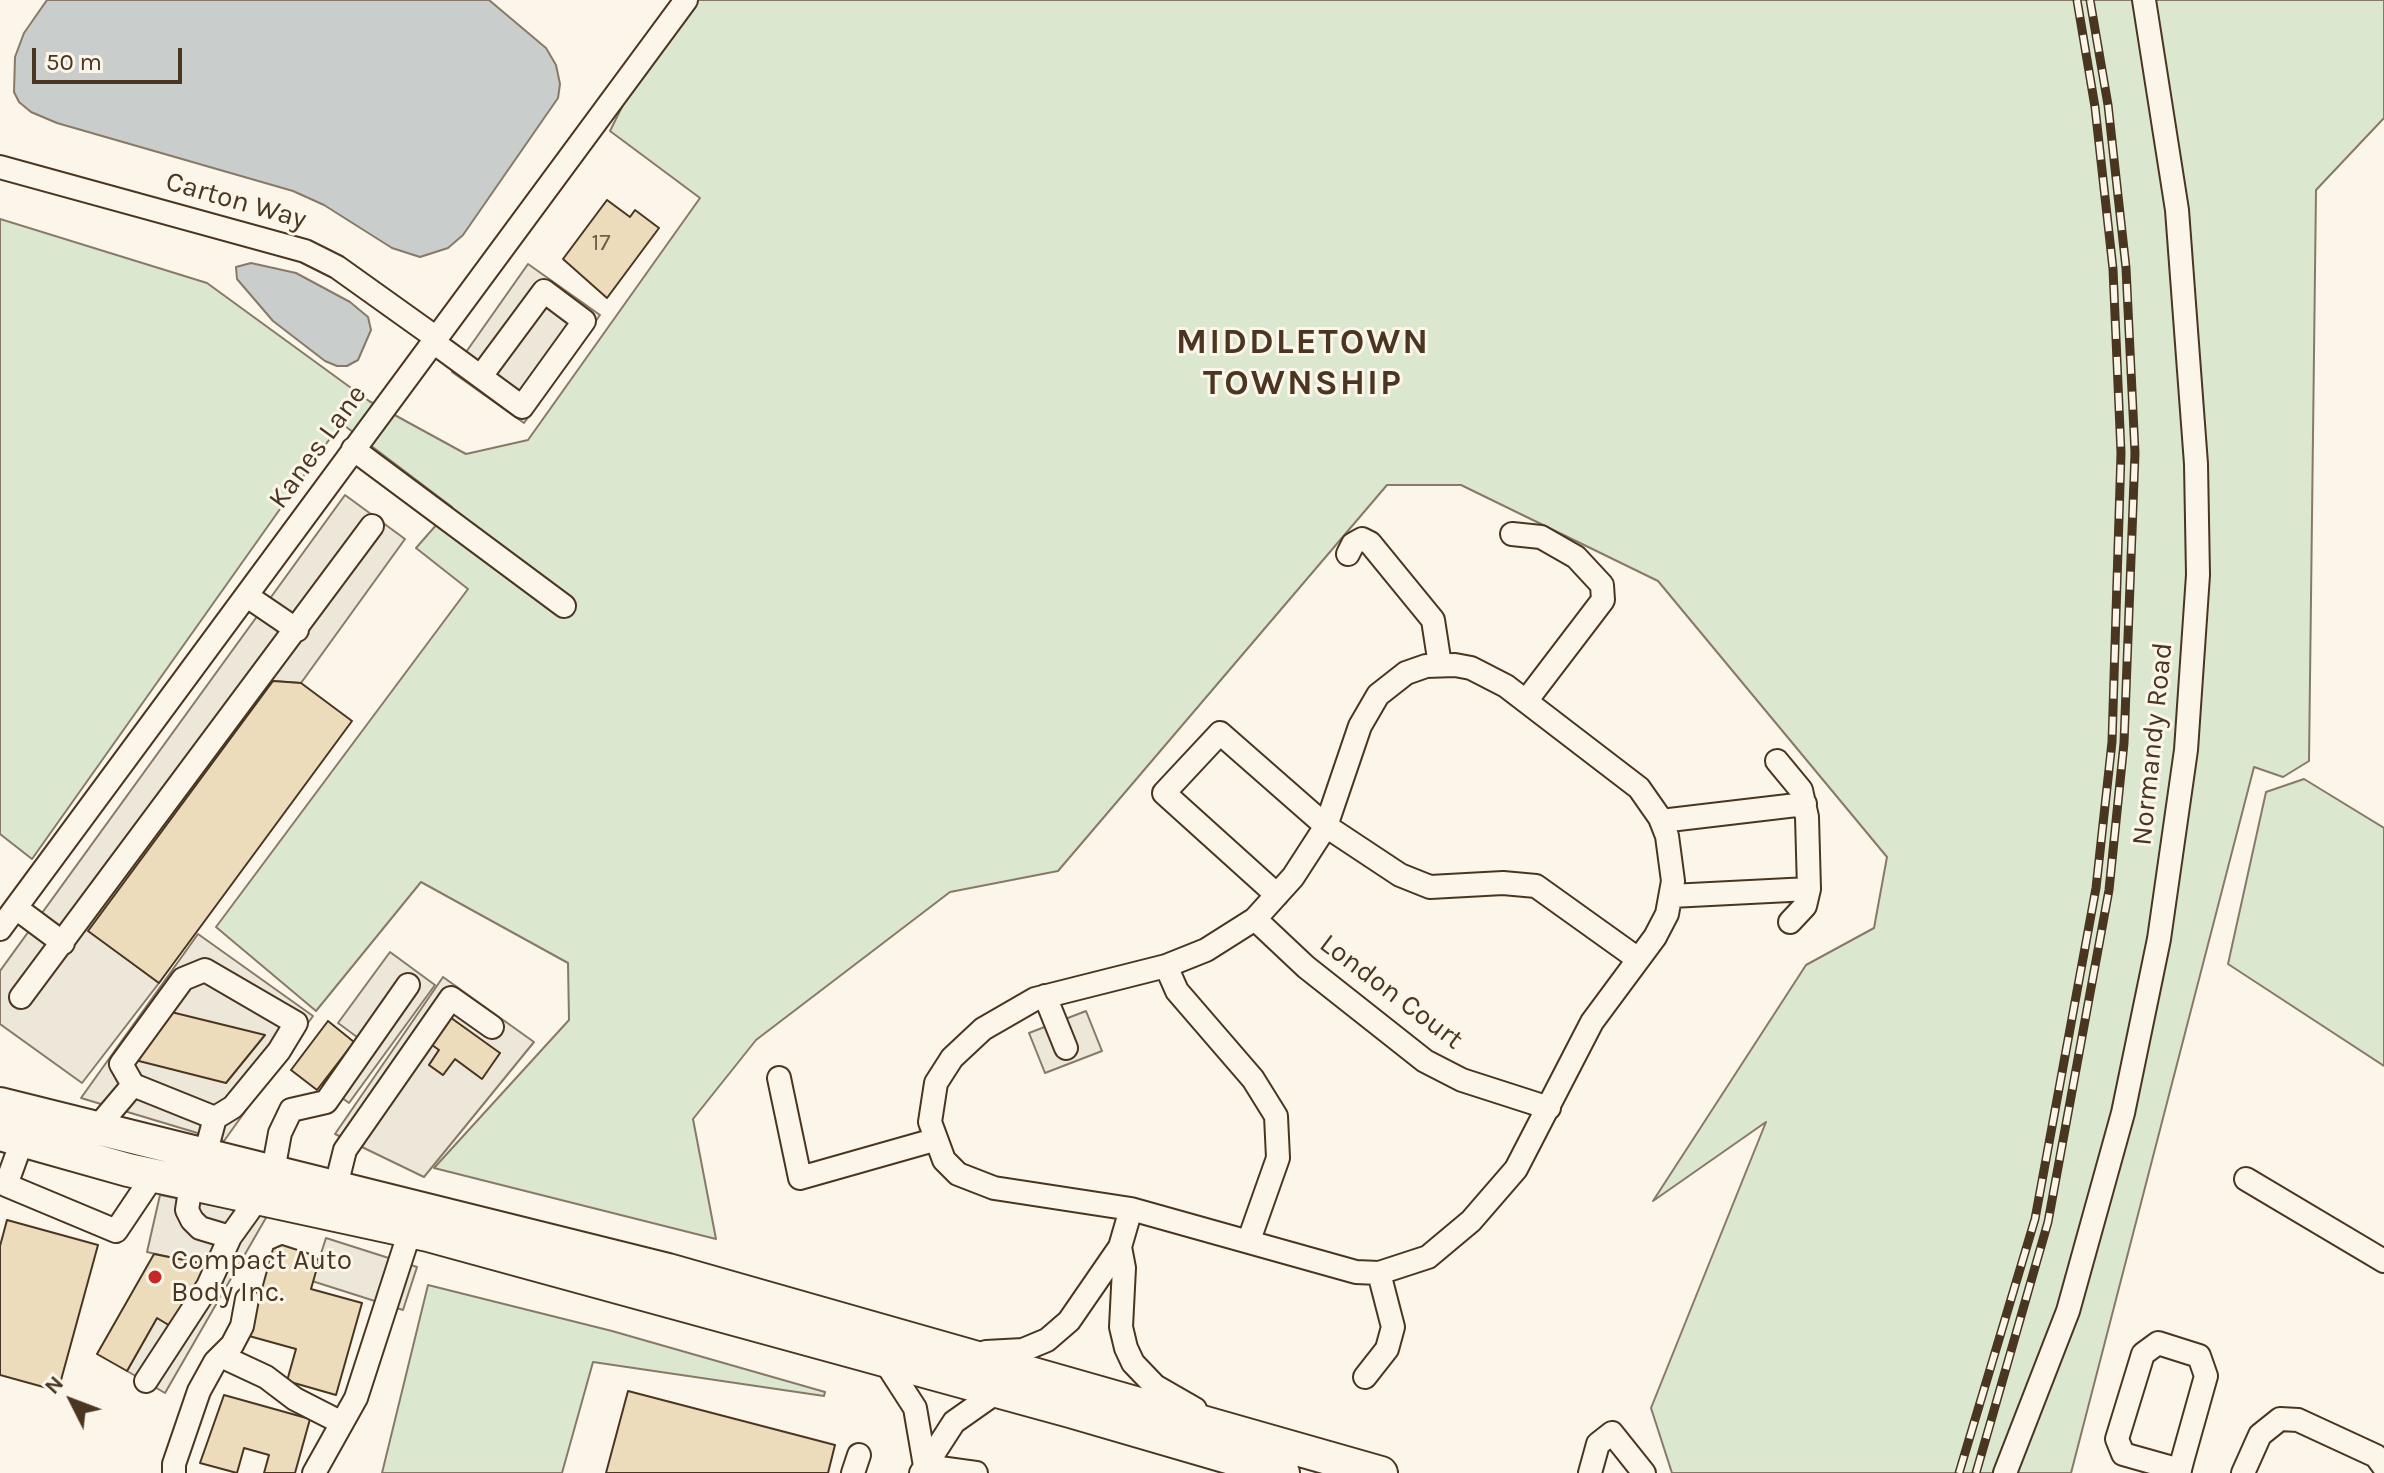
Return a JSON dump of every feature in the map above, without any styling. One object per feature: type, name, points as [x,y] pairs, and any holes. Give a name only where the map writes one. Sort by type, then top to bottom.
[{"type":"highway","points":[[0,1104],[95,1130],[198,1170],[266,1185],[410,1231],[998,1391],[1283,1473]]},
{"type":"highway","points":[[11,1138],[153,1176],[198,1170]]},
{"type":"highway","points":[[266,1185],[336,1186],[668,1270],[1381,1473]]},
{"type":"highway","points":[[1206,1451],[1250,1473]]},
{"type":"street","name":"Kanes Lane","points":[[0,929],[686,0]]},
{"type":"street","name":"Normandy Road","points":[[2005,1473],[2068,1311],[2123,1113],[2159,939],[2186,750],[2198,575],[2195,434],[2177,210],[2144,0]]},
{"type":"street","name":"Carton Way","points":[[0,167],[305,251],[337,267],[434,339],[481,376],[522,407],[584,321],[544,291],[481,376]]},
{"type":"street","points":[[353,449],[564,606]]},
{"type":"street","points":[[21,997],[372,526]]},
{"type":"street","points":[[1512,534],[1541,537],[1576,557],[1602,585],[1603,600],[1526,701]]},
{"type":"street","points":[[1348,554],[1353,544],[1362,539],[1370,543],[1433,620],[1440,665]]},
{"type":"street","points":[[247,596],[297,630]]},
{"type":"street","points":[[1440,665],[1471,668],[1492,677],[1526,701],[1639,788],[1661,821],[1671,856],[1671,896],[1655,937],[1592,1022],[1516,1169],[1471,1221],[1428,1257],[1379,1273],[1333,1267],[1249,1240],[1131,1209],[973,1183],[944,1160],[934,1140],[930,1104],[942,1070],[983,1029],[1012,1010],[1045,996],[1166,966],[1206,950],[1255,919],[1309,856],[1326,826],[1360,726],[1378,695],[1406,673],[1440,665]]},
{"type":"street","points":[[1277,895],[1164,793],[1220,733],[1326,826],[1400,875],[1430,887],[1503,883],[1536,886],[1638,959]]},
{"type":"street","points":[[1777,761],[1801,790],[1812,877],[1805,906],[1790,922]]},
{"type":"street","points":[[1661,821],[1805,804]]},
{"type":"street","points":[[1671,896],[1809,889]]},
{"type":"street","points":[[16,908],[63,943]]},
{"type":"street","name":"London Court","points":[[1255,919],[1306,967],[1425,1061],[1462,1080],[1549,1108]]},
{"type":"street","points":[[1166,966],[1177,991],[1253,1079],[1276,1116],[1278,1158],[1249,1240]]},
{"type":"street","points":[[215,1118],[133,1085],[121,1064],[183,979],[205,970],[296,1023],[279,1051],[233,1107],[215,1118],[198,1170],[187,1210],[200,1228],[230,1237]]},
{"type":"street","points":[[146,1381],[208,1286],[230,1237],[266,1185],[280,1133],[291,1110],[326,1102],[408,985]]},
{"type":"street","points":[[1045,996],[1066,1048]]},
{"type":"street","points":[[336,1186],[345,1150],[451,998],[492,1027]]},
{"type":"street","points":[[779,1078],[800,1178],[934,1140]]},
{"type":"street","points":[[95,1130],[133,1085]]},
{"type":"street","points":[[11,1138],[6,1185],[116,1231],[153,1176]]},
{"type":"street","points":[[2246,1179],[2384,1261]]},
{"type":"street","points":[[933,1346],[1004,1353],[1023,1350],[1047,1340],[1088,1300],[1120,1247],[1131,1209]]},
{"type":"street","points":[[314,1473],[356,1398],[410,1231]]},
{"type":"street","points":[[1120,1247],[1124,1268],[1121,1327],[1133,1363],[1170,1398],[1257,1438]]},
{"type":"street","points":[[1365,1377],[1387,1349],[1393,1327],[1379,1273]]},
{"type":"street","points":[[174,1473],[174,1464],[199,1391],[242,1326],[247,1299]]},
{"type":"street","points":[[2158,1343],[2199,1356],[2206,1376],[2180,1472],[2123,1454],[2117,1439],[2143,1354],[2158,1343]]},
{"type":"street","points":[[221,1356],[266,1377],[295,1399],[342,1423]]},
{"type":"street","points":[[884,1360],[915,1408],[923,1470]]},
{"type":"street","points":[[923,1470],[954,1422],[998,1391]]},
{"type":"street","points":[[2243,1473],[2260,1435],[2280,1419],[2298,1420],[2376,1456],[2384,1467]]},
{"type":"street","points":[[1590,1473],[1598,1444],[1612,1433],[1644,1473]]},
{"type":"street","points":[[923,1470],[976,1473]]},
{"type":"green space","points":[[675,0],[2384,0],[2384,118],[2316,190],[2309,761],[2283,777],[2254,767],[2071,1473],[1672,1473],[1651,1408],[1766,1122],[1653,1201],[1806,965],[1874,928],[1887,857],[1658,581],[1461,485],[1387,485],[1058,871],[950,892],[756,1040],[693,1119],[716,1239],[434,1168],[569,1020],[568,963],[421,882],[316,1011],[216,927],[468,589],[416,548],[452,507],[341,423],[32,859],[0,834],[0,219],[207,283],[369,401],[466,454],[528,440],[700,198],[610,131]]},
{"type":"green space","points":[[2304,779],[2384,828],[2384,1066],[2228,964],[2266,792]]},
{"type":"green space","points":[[428,1285],[612,1331],[825,1392],[824,1396],[593,1362],[562,1473],[382,1473]]},
{"type":"shaded area","points":[[47,0],[489,0],[546,48],[556,65],[560,84],[558,98],[463,235],[448,248],[420,257],[392,248],[324,205],[293,191],[57,123],[31,112],[19,102],[14,92],[15,57],[24,33]]},
{"type":"shaded area","points":[[251,263],[296,273],[350,302],[368,317],[371,330],[358,360],[347,366],[325,361],[273,321],[237,279],[236,267]]},
{"type":"shaded area","points":[[528,264],[600,315],[524,423],[452,372]]},
{"type":"shaded area","points":[[345,495],[405,539],[301,683],[273,681],[89,931],[159,983],[82,1083],[0,1024],[0,971]]},
{"type":"shaded area","points":[[198,934],[313,1016],[224,1141],[81,1098]]},
{"type":"shaded area","points":[[390,952],[435,985],[349,1103],[323,1084],[357,1037],[338,1023]]},
{"type":"shaded area","points":[[443,977],[534,1042],[424,1177],[335,1134]],"holes":[[[439,1050],[500,1053],[481,1078],[455,1059],[443,1075],[429,1065]]]},
{"type":"shaded area","points":[[1086,1011],[1102,1051],[1045,1073],[1029,1033]]},
{"type":"shaded area","points":[[160,1195],[267,1216],[165,1393],[127,1371],[157,1318],[176,1329],[198,1292],[204,1265],[147,1252]]},
{"type":"shaded area","points":[[326,1238],[417,1267],[403,1310],[312,1281]]},
{"type":"building","points":[[607,200],[630,217],[635,210],[659,228],[607,298],[563,259]]},
{"type":"building","points":[[273,681],[301,683],[352,721],[159,983],[88,931]]},
{"type":"building","points":[[167,1011],[265,1035],[226,1083],[131,1059]]},
{"type":"building","points":[[447,1015],[500,1053],[482,1079],[455,1059],[443,1075],[429,1065],[439,1050],[428,1042]]},
{"type":"building","points":[[328,1021],[354,1042],[317,1090],[291,1070]]},
{"type":"building","points":[[7,1220],[98,1245],[58,1391],[0,1375],[0,1246]]},
{"type":"building","points":[[282,1245],[313,1255],[319,1261],[311,1289],[362,1303],[336,1395],[287,1381],[296,1349],[249,1336],[273,1249]]},
{"type":"building","points":[[154,1254],[204,1264],[198,1292],[177,1330],[157,1318],[127,1371],[97,1354]]},
{"type":"building","points":[[628,1391],[835,1445],[828,1473],[606,1473]]},
{"type":"building","points":[[224,1395],[310,1419],[295,1473],[264,1473],[269,1455],[244,1448],[237,1473],[200,1463]]},
{"type":"railway","points":[[1959,1473],[2035,1219],[2096,888],[2112,742],[2121,453],[2113,269],[2095,107],[2077,0]]},
{"type":"railway","points":[[1976,1473],[2048,1222],[2109,890],[2124,743],[2135,453],[2126,268],[2108,105],[2090,0]]},
{"type":"place","name":"Compact Auto Body Inc.","points":[[155,1277]]},
{"type":"district","name":"MIDDLETOWN TOWNSHIP","points":[[1303,364]]}]
